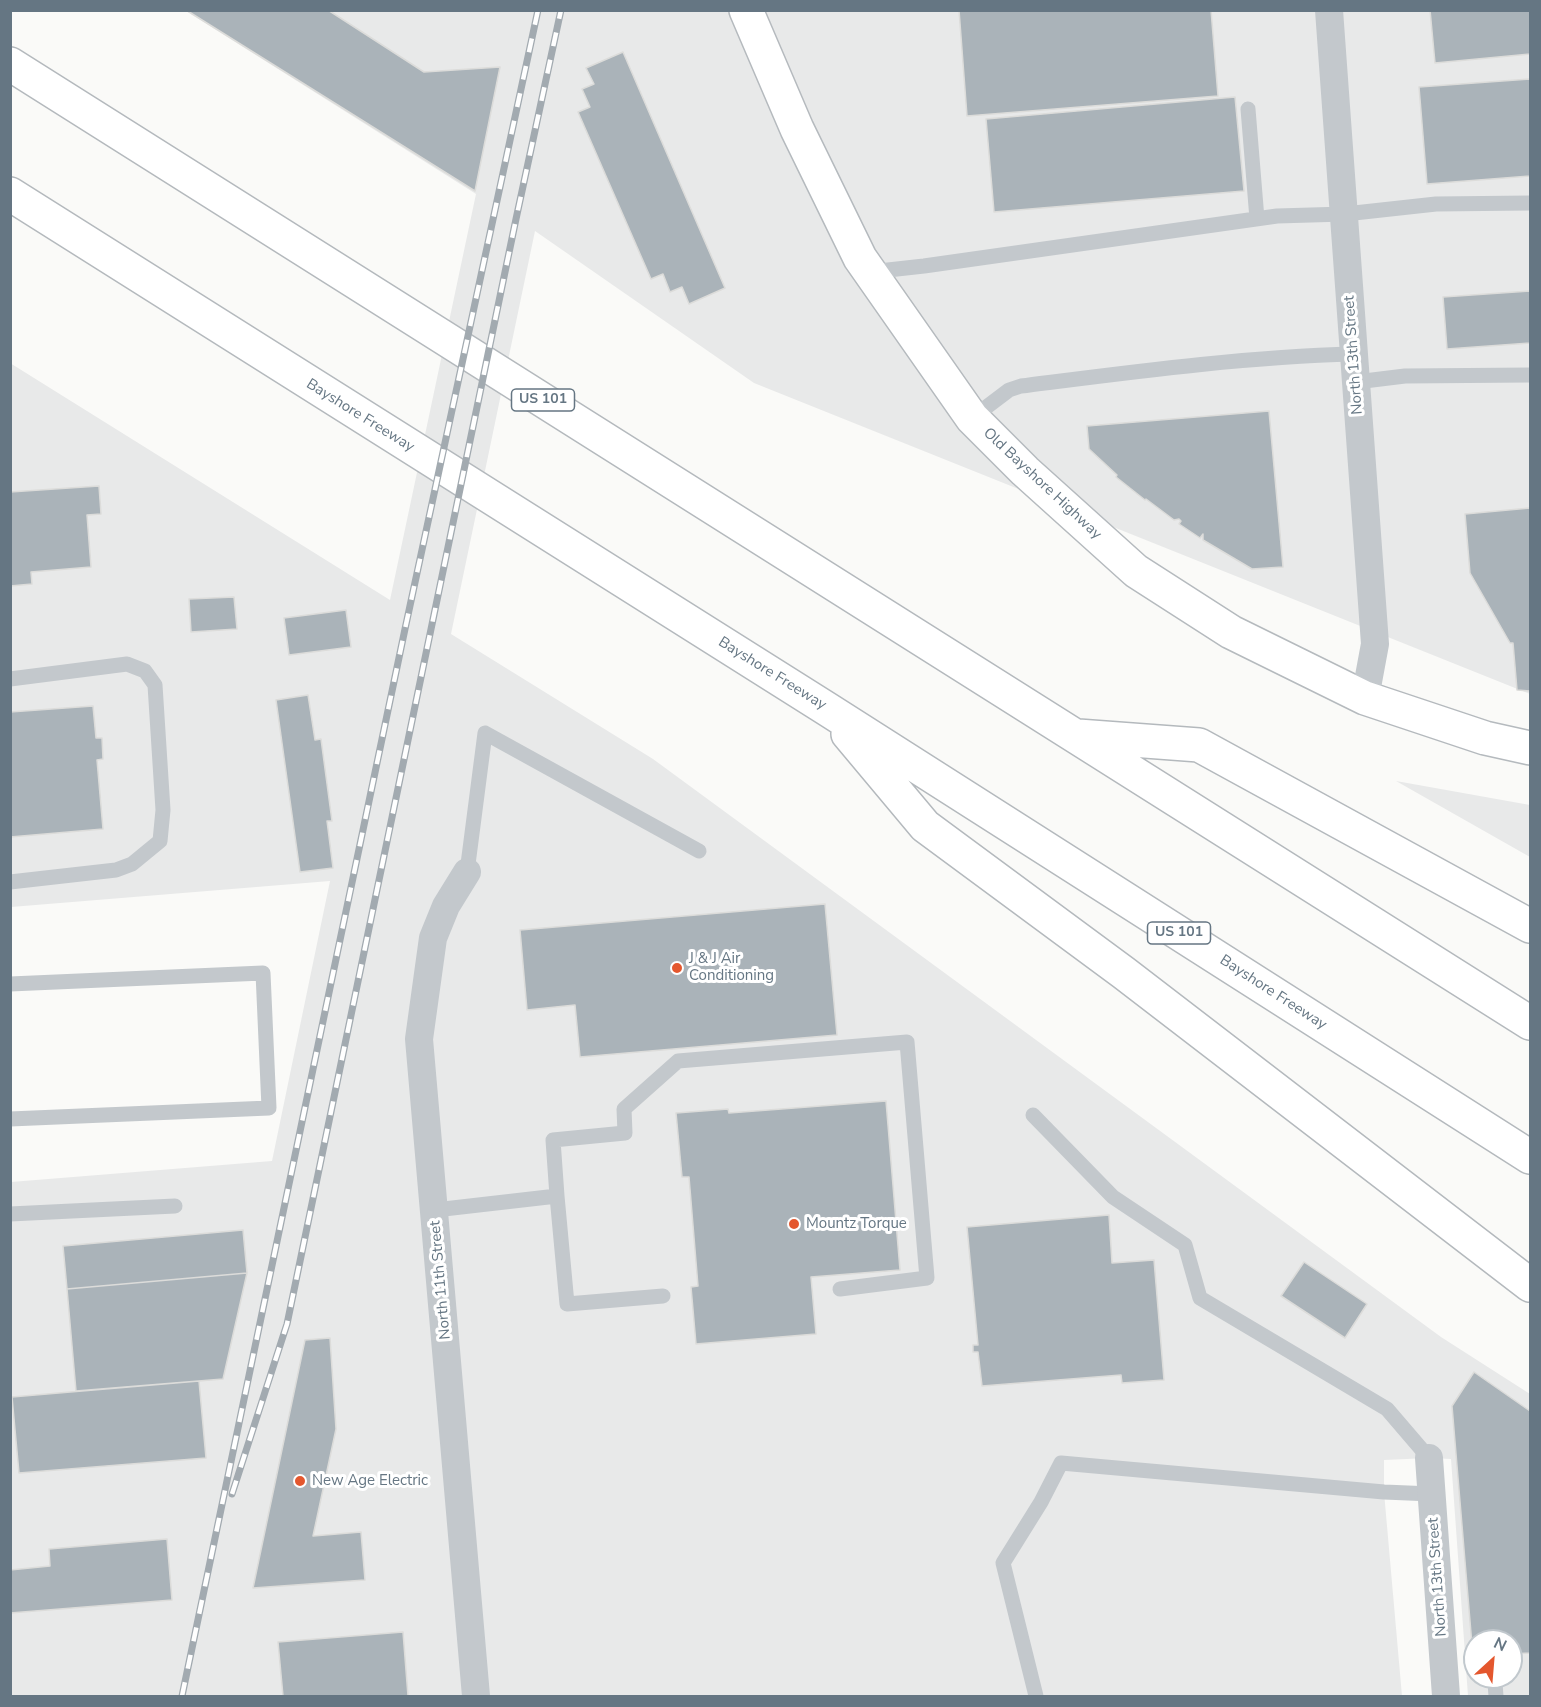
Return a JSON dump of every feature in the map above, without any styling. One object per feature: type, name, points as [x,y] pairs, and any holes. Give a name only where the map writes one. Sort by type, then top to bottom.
[{"type":"main road","name":"Old Bayshore Highway","points":[[746,10],[797,129],[860,258],[972,418],[1025,471],[1136,571],[1231,632],[1365,698],[1485,738],[1530,748]]},
{"type":"main road","name":"US 101","points":[[10,64],[1530,1023]]},
{"type":"main road","name":"Bayshore Freeway","points":[[10,194],[827,709],[1530,1157]]},
{"type":"main road","points":[[827,709],[925,825],[1124,973],[1530,1285]]},
{"type":"main road","points":[[1075,736],[1199,745],[1530,926]]},
{"type":"street","name":"North 13th Street","points":[[1329,10],[1375,645],[1365,698]]},
{"type":"street","name":"North 11th Street","points":[[467,872],[446,906],[433,938],[419,1039],[476,1696]]},
{"type":"street","name":"North 13th Street","points":[[1430,1458],[1446,1696]]},
{"type":"lane","points":[[1248,109],[1257,219]]},
{"type":"lane","points":[[870,272],[924,267],[1277,216],[1345,214],[1436,204],[1530,203]]},
{"type":"lane","points":[[972,418],[1009,390],[1021,386],[1209,363],[1296,355],[1354,354]]},
{"type":"lane","points":[[1356,382],[1405,376],[1530,375]]},
{"type":"lane","points":[[10,679],[127,664],[145,671],[155,685],[163,810],[160,841],[132,864],[116,870],[10,882]]},
{"type":"lane","points":[[467,872],[485,733],[699,850]]},
{"type":"lane","points":[[10,984],[263,973],[269,1108],[10,1119]]},
{"type":"lane","points":[[663,1296],[567,1304],[553,1140],[625,1133],[624,1109],[678,1061],[907,1042],[927,1278],[840,1288]]},
{"type":"lane","points":[[1033,1115],[1113,1197],[1185,1245],[1200,1298],[1387,1409],[1430,1458]]},
{"type":"lane","points":[[435,1210],[557,1196]]},
{"type":"lane","points":[[10,1214],[175,1206]]},
{"type":"lane","points":[[1036,1696],[1003,1563],[1041,1502],[1061,1463],[1384,1492],[1432,1494]]},
{"type":"shaded area","points":[[186,11],[1530,11],[1530,694],[754,383],[535,231],[451,634],[653,759],[1441,1337],[1530,1394],[1530,1696],[1468,1696],[1467,1689],[1523,1689],[1523,1629],[1463,1629],[1451,1459],[1429,1458],[1384,1460],[1384,1492],[1402,1696],[11,1696],[11,1182],[272,1161],[330,881],[11,907],[10,363],[390,600],[476,194]]},
{"type":"shaded area","points":[[1396,781],[1530,805],[1530,857]]},
{"type":"building","points":[[186,10],[328,10],[424,72],[500,67],[475,191]]},
{"type":"building","points":[[959,10],[1211,10],[1218,96],[967,116]]},
{"type":"building","points":[[1430,10],[1530,10],[1530,54],[1435,63]]},
{"type":"building","points":[[623,52],[725,288],[689,304],[682,287],[670,292],[663,274],[651,279],[578,112],[590,107],[582,89],[594,84],[586,68]]},
{"type":"building","points":[[1530,79],[1530,176],[1427,184],[1419,87]]},
{"type":"building","points":[[1235,97],[1244,191],[994,212],[986,119]]},
{"type":"building","points":[[1530,291],[1530,343],[1447,349],[1443,297]]},
{"type":"building","points":[[1269,411],[1283,567],[1252,569],[1203,540],[1203,534],[1200,538],[1179,524],[1181,521],[1179,519],[1174,520],[1116,477],[1117,475],[1089,449],[1087,426]]},
{"type":"building","points":[[99,486],[101,514],[87,515],[91,567],[31,572],[32,584],[10,586],[10,492]]},
{"type":"building","points":[[1530,508],[1530,691],[1517,690],[1513,643],[1510,643],[1470,573],[1465,514]]},
{"type":"building","points":[[234,597],[237,629],[191,632],[189,599]]},
{"type":"building","points":[[346,610],[351,647],[289,655],[284,618]]},
{"type":"building","points":[[308,695],[315,740],[321,739],[332,821],[327,821],[333,868],[300,872],[276,700]]},
{"type":"building","points":[[93,706],[96,738],[102,738],[103,759],[97,760],[103,829],[10,837],[10,712]]},
{"type":"building","name":"J & J Air Conditioning","points":[[825,904],[837,1035],[580,1057],[575,1005],[527,1010],[520,930]]},
{"type":"building","name":"Mountz Torque","points":[[886,1101],[900,1270],[811,1277],[816,1334],[696,1344],[691,1287],[698,1286],[689,1177],[682,1177],[676,1113],[728,1109],[729,1113]]},
{"type":"building","points":[[1109,1215],[1112,1263],[1154,1260],[1164,1380],[1122,1383],[1121,1375],[982,1386],[978,1352],[973,1352],[973,1345],[978,1345],[967,1227]]},
{"type":"building","points":[[243,1230],[247,1273],[67,1289],[63,1246]]},
{"type":"building","points":[[1304,1262],[1367,1304],[1345,1338],[1281,1296]]},
{"type":"building","points":[[247,1273],[223,1379],[76,1391],[67,1289]]},
{"type":"building","name":"New Age Electric","points":[[330,1338],[336,1429],[313,1536],[361,1532],[365,1580],[253,1588],[305,1340]]},
{"type":"building","points":[[1474,1372],[1530,1411],[1530,1653],[1523,1653],[1523,1629],[1471,1629],[1452,1406]]},
{"type":"building","points":[[199,1381],[206,1458],[19,1473],[12,1397]]},
{"type":"building","points":[[167,1539],[172,1600],[10,1613],[10,1570],[50,1566],[49,1549]]},
{"type":"building","points":[[403,1632],[408,1696],[283,1696],[278,1642]]},
{"type":"railway","points":[[182,1696],[405,629],[538,10]]},
{"type":"railway","points":[[232,1494],[287,1324],[561,10]]},
{"type":"place","name":"J & J Air Conditioning","points":[[677,968]]},
{"type":"place","name":"Mountz Torque","points":[[794,1224]]},
{"type":"place","name":"New Age Electric","points":[[300,1481]]}]
